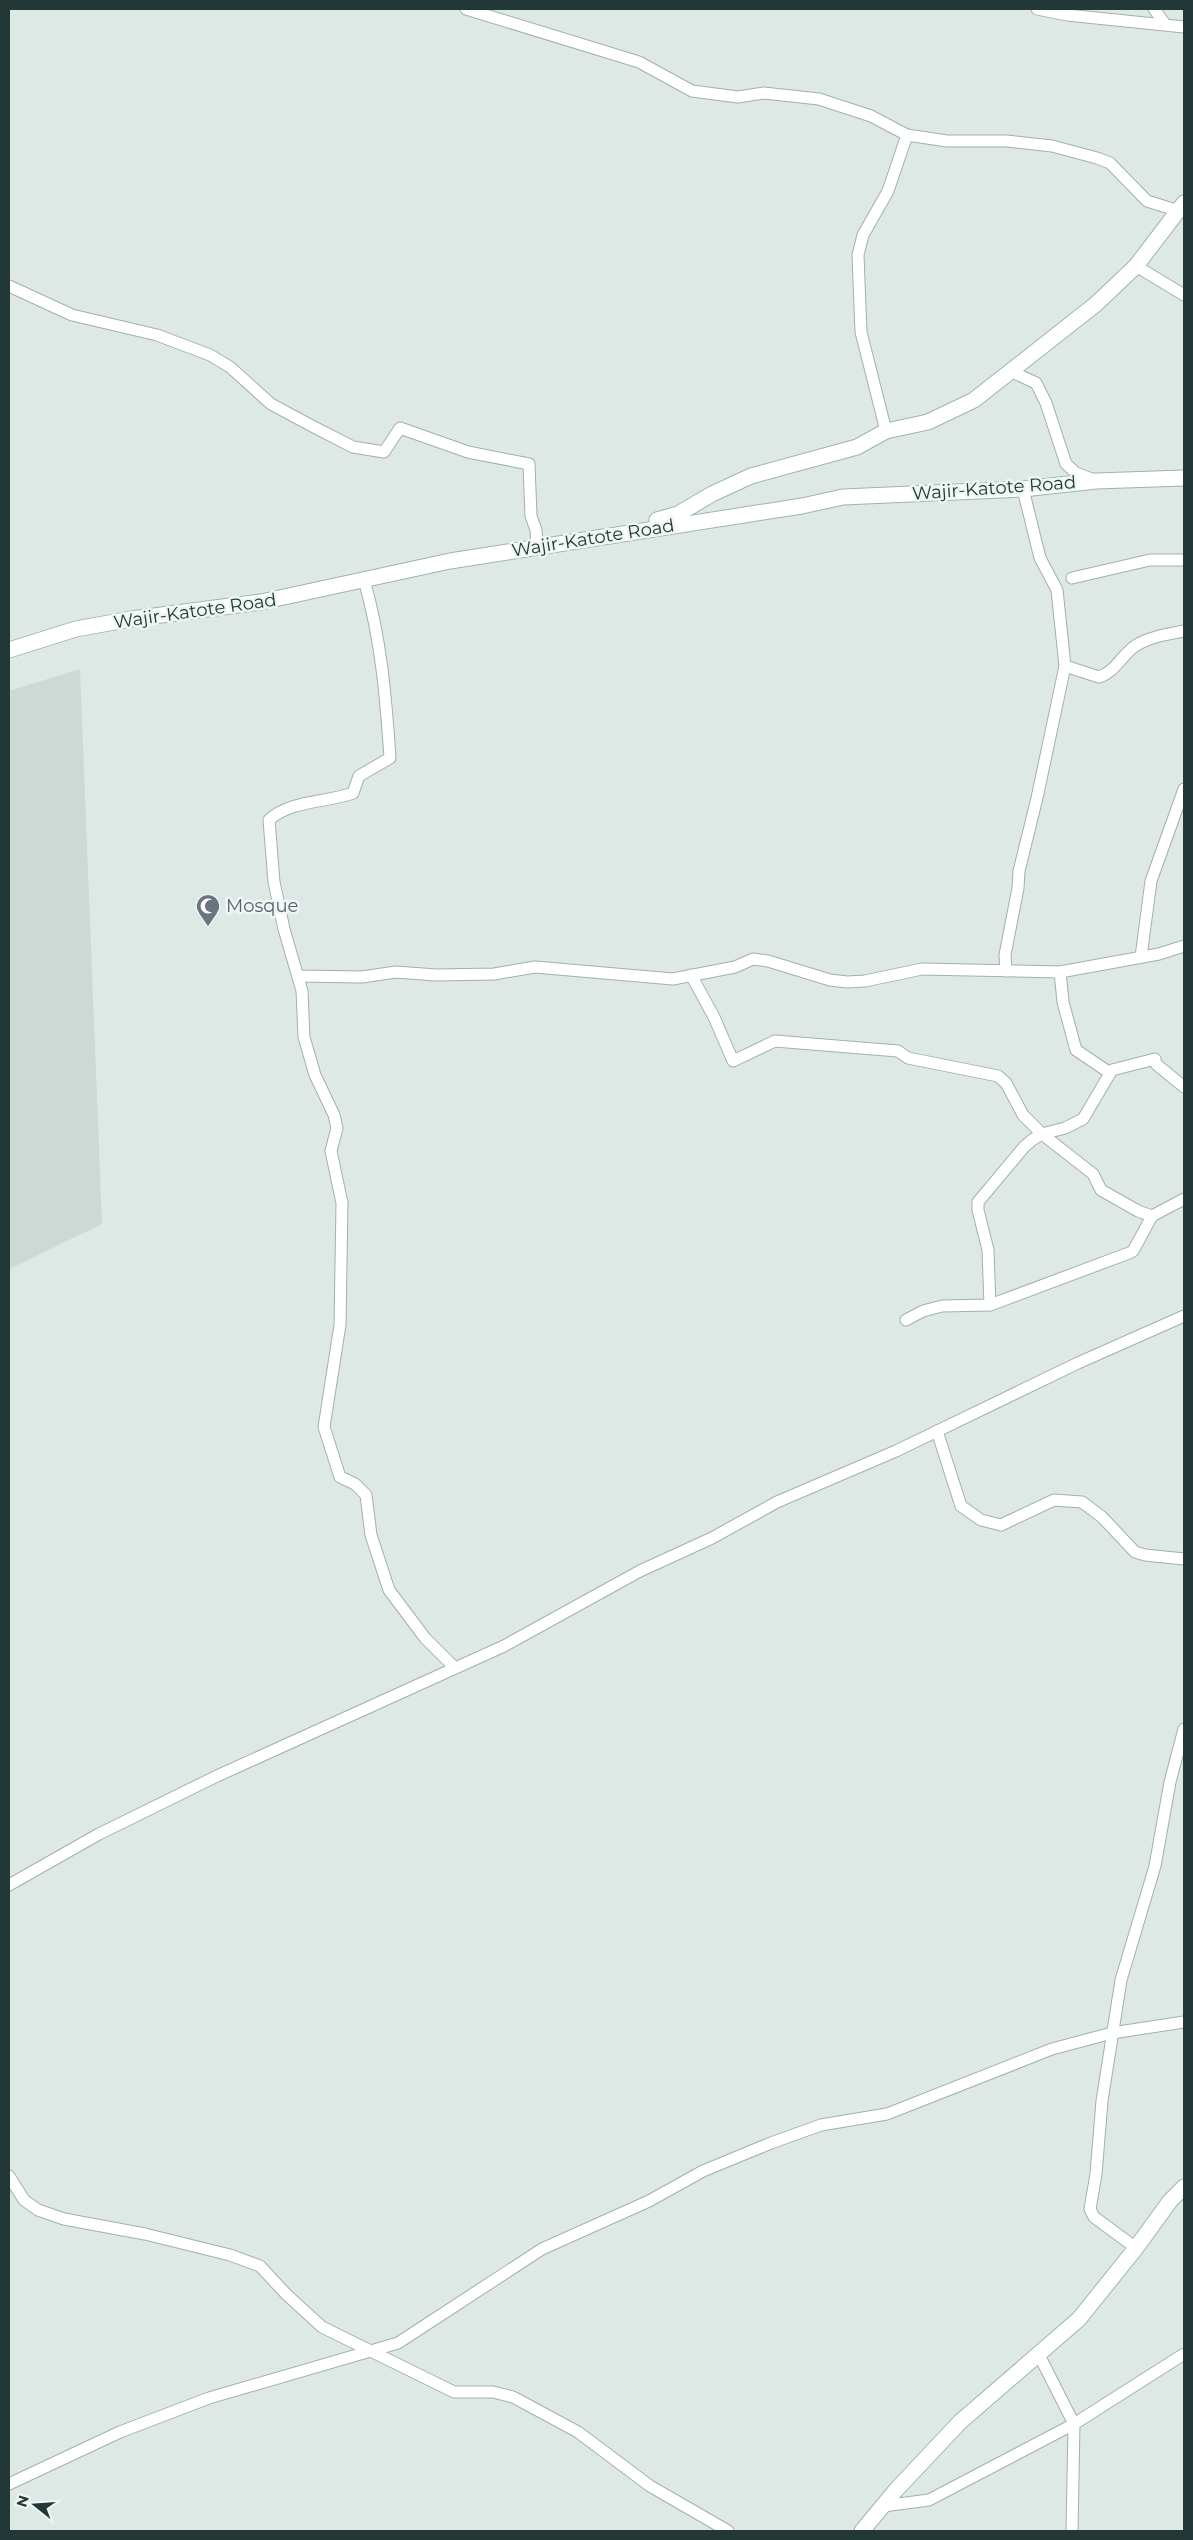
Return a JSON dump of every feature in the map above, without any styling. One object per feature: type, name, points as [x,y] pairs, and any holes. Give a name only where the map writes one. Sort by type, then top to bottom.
[{"type":"street","points":[[466,9],[639,62],[692,91],[738,97],[764,93],[819,99],[871,116],[908,135],[947,140],[1008,141],[1061,148],[1110,163],[1147,200],[1182,207],[1136,266],[1064,332],[974,400],[928,422],[886,431],[857,447],[751,476],[712,494],[678,514],[602,537]]},
{"type":"street","points":[[1037,9],[1067,15],[1184,27]]},
{"type":"street","points":[[1154,9],[1165,24]]},
{"type":"street","points":[[886,431],[861,332],[858,255],[863,235],[888,191],[908,135]]},
{"type":"street","points":[[1136,266],[1184,295]]},
{"type":"street","points":[[9,286],[72,315],[157,334],[210,355],[230,367],[271,404],[353,447],[384,452],[400,428],[468,452],[529,464],[531,516],[536,530],[537,546]]},
{"type":"street","points":[[1010,371],[1036,383],[1046,402],[1066,464],[1076,473],[1096,481]]},
{"type":"street","name":"Wajir-Katote Road","points":[[9,650],[76,629],[131,619],[261,602],[450,561],[802,506],[843,497],[1023,489],[1096,481],[1184,478]]},
{"type":"street","points":[[1006,971],[1004,955],[1018,888],[1019,871],[1037,798],[1065,666],[1057,590],[1040,558],[1023,489]]},
{"type":"street","points":[[1072,578],[1150,560],[1184,560]]},
{"type":"street","points":[[364,580],[372,606],[387,702],[390,758],[359,776],[353,794],[336,800],[290,807],[277,813],[269,820],[274,882],[284,929],[302,991],[304,1037],[315,1075],[334,1115],[336,1128],[331,1151],[342,1203],[340,1325],[324,1426],[340,1477],[355,1484],[366,1495],[371,1535],[389,1590],[425,1638],[455,1668]]},
{"type":"street","points":[[1065,666],[1099,677],[1110,672],[1121,658],[1136,646],[1157,637],[1184,631]]},
{"type":"street","points":[[1141,957],[1151,882],[1184,790]]},
{"type":"street","points":[[298,976],[362,978],[396,972],[436,975],[494,974],[535,967],[673,979],[735,967],[753,959],[768,961],[830,980],[847,982],[865,981],[922,969],[1060,972],[1141,957],[1184,946]]},
{"type":"street","points":[[1060,972],[1063,1002],[1076,1050],[1110,1073]]},
{"type":"street","points":[[691,975],[714,1017],[733,1060],[775,1041],[898,1051],[908,1058],[998,1076],[1006,1083],[1023,1115],[1042,1134],[1093,1174],[1102,1190],[1138,1211],[1152,1216]]},
{"type":"street","points":[[990,1305],[988,1250],[978,1210],[978,1202],[1024,1147],[1042,1134],[1065,1128],[1083,1119],[1112,1070],[1155,1059],[1156,1064],[1184,1086]]},
{"type":"street","points":[[906,1320],[922,1312],[942,1306],[990,1305],[1133,1250],[1152,1216],[1184,1199]]},
{"type":"street","points":[[9,1885],[124,1822],[504,1646],[640,1571],[712,1538],[778,1502],[896,1451],[1078,1363],[1184,1316]]},
{"type":"street","points":[[938,1431],[961,1506],[981,1520],[1001,1525],[1054,1500],[1082,1502],[1102,1517],[1135,1552],[1145,1556],[1184,1559]]},
{"type":"street","points":[[1136,2248],[1094,2217],[1090,2209],[1112,2033],[1121,1980],[1155,1866],[1170,1782],[1184,1729]]},
{"type":"street","points":[[9,2484],[120,2432],[209,2398],[398,2343],[542,2249],[649,2201],[704,2171],[821,2124],[886,2114],[957,2088],[1025,2058],[1112,2033],[1184,2022]]},
{"type":"street","points":[[9,2176],[24,2200],[38,2210],[64,2219],[146,2234],[230,2254],[260,2266],[286,2294],[322,2327],[370,2352],[399,2363],[454,2392],[493,2392],[513,2398],[578,2432],[650,2486],[728,2531]]},
{"type":"street","points":[[862,2531],[960,2422],[1079,2319],[1136,2248],[1170,2201],[1184,2187]]},
{"type":"street","points":[[1038,2353],[1074,2424],[1072,2531]]},
{"type":"street","points":[[883,2506],[929,2500],[1074,2424],[1184,2354]]},
{"type":"shaded area","points":[[80,669],[102,1224],[9,1269],[9,691]]},
{"type":"place","name":"Mosque","points":[[208,927]]}]
